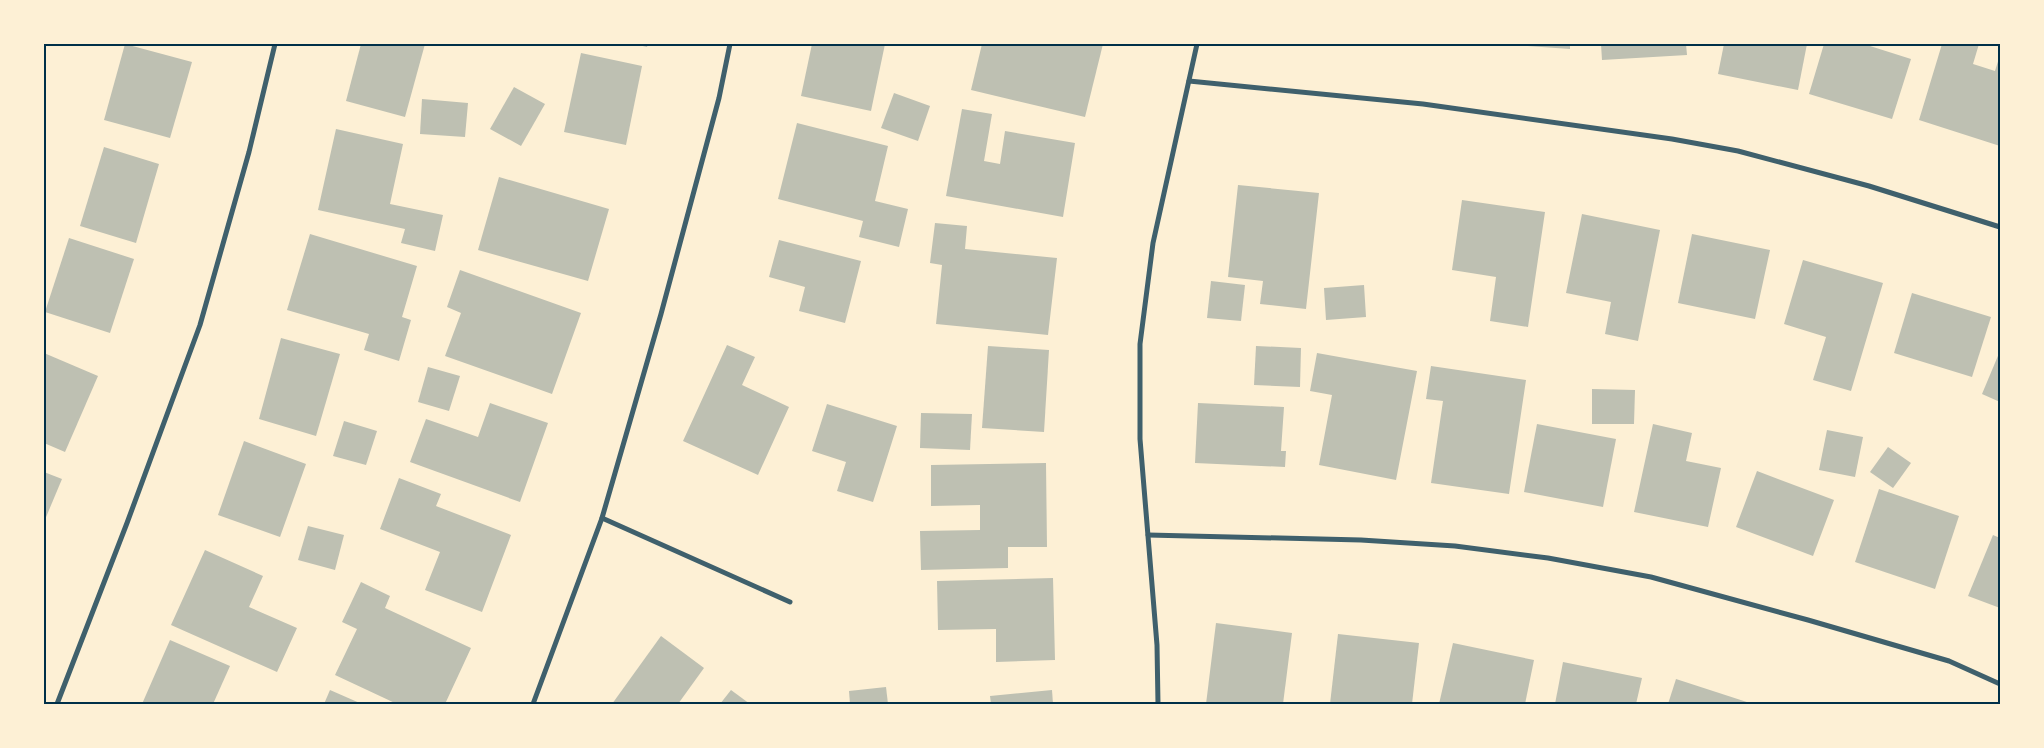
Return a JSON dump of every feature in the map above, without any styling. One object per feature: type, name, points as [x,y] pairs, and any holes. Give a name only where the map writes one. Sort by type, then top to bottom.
[{"type":"street","points":[[57,704],[127,523],[200,325],[249,152],[276,44]]},
{"type":"street","points":[[533,704],[602,518],[661,314],[719,98],[730,44]]},
{"type":"street","points":[[1158,704],[1157,645],[1140,439],[1140,344],[1153,243],[1197,44]]},
{"type":"street","points":[[1189,81],[1423,104],[1672,139],[1738,151],[1869,186],[2000,227]]},
{"type":"street","points":[[602,518],[790,602]]},
{"type":"street","points":[[1148,535],[1361,540],[1455,546],[1548,558],[1651,577],[1808,620],[1949,661],[2000,684]]},
{"type":"building","points":[[125,44],[192,62],[170,138],[104,120]]},
{"type":"building","points":[[361,44],[425,44],[405,117],[346,101]]},
{"type":"building","points":[[634,44],[648,44],[647,47]]},
{"type":"building","points":[[812,44],[885,44],[871,111],[801,96]]},
{"type":"building","points":[[982,44],[1103,44],[1085,117],[971,90]]},
{"type":"building","points":[[1570,44],[1570,49],[1515,45]]},
{"type":"building","points":[[1601,44],[1686,44],[1687,55],[1602,60]]},
{"type":"building","points":[[1724,44],[1807,44],[1798,90],[1718,74]]},
{"type":"building","points":[[1824,44],[1870,44],[1870,46],[1911,59],[1892,119],[1809,94]]},
{"type":"building","points":[[1942,44],[1979,44],[1973,64],[1995,71],[2000,55],[2000,146],[1919,120]]},
{"type":"building","points":[[581,53],[642,66],[626,145],[564,132]]},
{"type":"building","points":[[514,87],[545,104],[521,146],[490,129]]},
{"type":"building","points":[[894,93],[930,106],[918,141],[881,128]]},
{"type":"building","points":[[422,99],[468,103],[465,137],[420,134]]},
{"type":"building","points":[[962,109],[992,114],[984,161],[1000,164],[1005,131],[1075,143],[1063,217],[946,196]]},
{"type":"building","points":[[797,123],[888,146],[875,201],[908,209],[899,247],[859,237],[863,221],[778,199]]},
{"type":"building","points":[[336,129],[403,144],[390,204],[443,215],[435,251],[401,243],[405,229],[318,210]]},
{"type":"building","points":[[104,147],[159,164],[136,243],[80,226]]},
{"type":"building","points":[[499,177],[609,209],[588,281],[478,250]]},
{"type":"building","points":[[1238,185],[1319,193],[1306,309],[1260,304],[1263,281],[1228,277]]},
{"type":"building","points":[[1462,200],[1545,212],[1528,327],[1490,321],[1496,277],[1452,270]]},
{"type":"building","points":[[1582,214],[1660,230],[1638,341],[1605,334],[1611,302],[1566,293]]},
{"type":"building","points":[[935,223],[967,226],[965,249],[1057,258],[1048,335],[936,324],[942,265],[930,263]]},
{"type":"building","points":[[310,234],[417,266],[402,317],[411,320],[399,361],[364,350],[369,334],[287,310]]},
{"type":"building","points":[[1692,234],[1770,250],[1755,319],[1678,303]]},
{"type":"building","points":[[69,238],[134,259],[110,333],[45,312]]},
{"type":"building","points":[[779,240],[861,261],[845,323],[799,311],[805,287],[769,277]]},
{"type":"building","points":[[1803,260],[1883,283],[1851,391],[1813,380],[1826,337],[1784,324]]},
{"type":"building","points":[[460,270],[581,313],[552,394],[445,356],[461,313],[447,307]]},
{"type":"building","points":[[1211,281],[1245,285],[1241,321],[1207,318]]},
{"type":"building","points":[[1364,285],[1366,317],[1326,320],[1324,288]]},
{"type":"building","points":[[1912,293],[1991,317],[1972,377],[1894,353]]},
{"type":"building","points":[[281,338],[340,354],[316,436],[259,419]]},
{"type":"building","points":[[727,345],[755,357],[742,385],[789,407],[758,475],[683,441]]},
{"type":"building","points":[[988,346],[1049,350],[1044,432],[982,428]]},
{"type":"building","points":[[1256,346],[1301,348],[1300,387],[1254,385]]},
{"type":"building","points":[[2000,351],[2000,402],[1982,394]]},
{"type":"building","points":[[44,353],[98,376],[65,452],[44,443]]},
{"type":"building","points":[[1317,353],[1417,371],[1396,480],[1319,465],[1332,395],[1310,391]]},
{"type":"building","points":[[1431,366],[1526,380],[1509,494],[1431,483],[1443,401],[1426,399]]},
{"type":"building","points":[[428,367],[460,376],[449,411],[418,402]]},
{"type":"building","points":[[1592,389],[1635,390],[1634,424],[1592,424]]},
{"type":"building","points":[[490,403],[548,423],[520,502],[410,462],[426,419],[478,437]]},
{"type":"building","points":[[1198,403],[1284,407],[1281,451],[1286,451],[1285,467],[1195,463]]},
{"type":"building","points":[[827,404],[897,426],[873,502],[837,491],[846,462],[812,451]]},
{"type":"building","points":[[921,413],[972,414],[970,450],[920,448]]},
{"type":"building","points":[[344,421],[377,431],[366,465],[333,456]]},
{"type":"building","points":[[1537,424],[1616,439],[1603,507],[1524,492]]},
{"type":"building","points":[[1653,424],[1692,433],[1686,461],[1721,468],[1708,527],[1634,512]]},
{"type":"building","points":[[1827,430],[1863,437],[1855,477],[1819,470]]},
{"type":"building","points":[[244,441],[306,464],[280,537],[218,515]]},
{"type":"building","points":[[1888,447],[1911,463],[1893,488],[1870,472]]},
{"type":"building","points":[[1046,463],[1047,547],[1008,547],[1008,568],[921,570],[920,531],[980,530],[980,505],[931,506],[931,465]]},
{"type":"building","points":[[1757,471],[1834,500],[1813,556],[1736,527]]},
{"type":"building","points":[[44,472],[62,479],[44,522]]},
{"type":"building","points":[[399,478],[441,494],[436,506],[511,535],[482,612],[425,590],[440,552],[380,529]]},
{"type":"building","points":[[1879,489],[1959,516],[1935,589],[1855,562]]},
{"type":"building","points":[[308,526],[344,535],[335,570],[298,560]]},
{"type":"building","points":[[1993,535],[2000,538],[2000,608],[1968,596]]},
{"type":"building","points":[[205,550],[263,576],[249,607],[297,628],[277,672],[171,625]]},
{"type":"building","points":[[1053,578],[1055,660],[996,662],[996,629],[938,630],[937,581]]},
{"type":"building","points":[[361,582],[390,596],[385,608],[471,648],[445,704],[397,704],[335,675],[357,629],[342,622]]},
{"type":"building","points":[[1216,623],[1292,633],[1283,704],[1206,704]]},
{"type":"building","points":[[1338,634],[1419,643],[1412,704],[1330,704]]},
{"type":"building","points":[[661,636],[704,668],[678,704],[612,704]]},
{"type":"building","points":[[170,640],[230,666],[213,704],[142,704]]},
{"type":"building","points":[[1453,643],[1534,660],[1525,704],[1439,704]]},
{"type":"building","points":[[1563,662],[1642,678],[1636,704],[1555,704]]},
{"type":"building","points":[[1676,679],[1753,704],[1668,704]]},
{"type":"building","points":[[886,687],[888,704],[850,704],[849,691]]},
{"type":"building","points":[[330,690],[362,704],[324,704]]},
{"type":"building","points":[[731,690],[750,704],[720,704]]},
{"type":"building","points":[[1052,690],[1053,704],[991,704],[990,696]]}]
